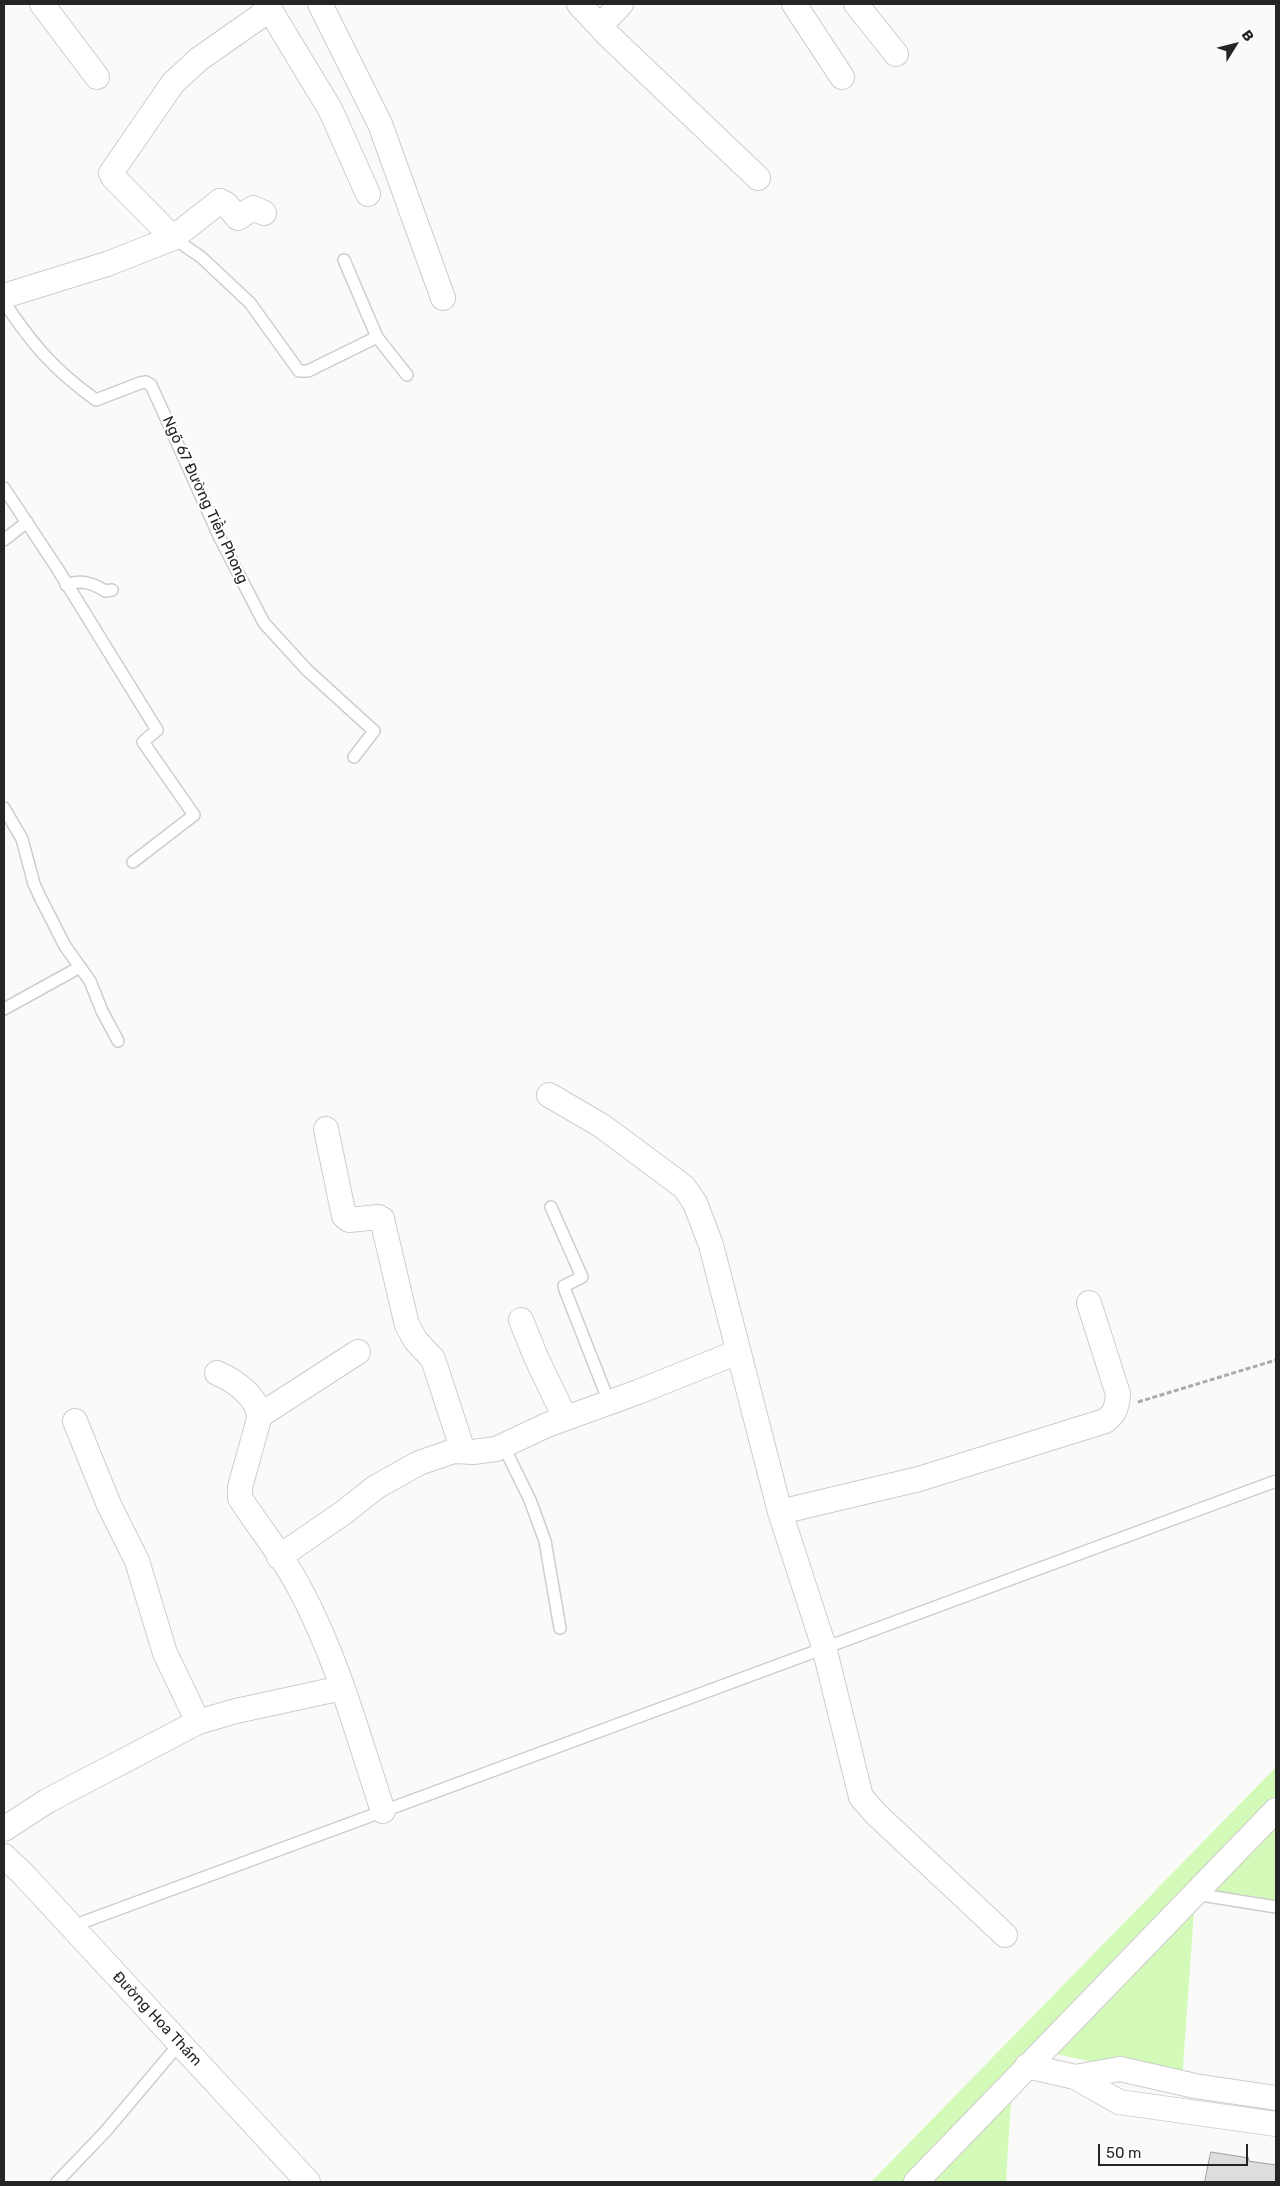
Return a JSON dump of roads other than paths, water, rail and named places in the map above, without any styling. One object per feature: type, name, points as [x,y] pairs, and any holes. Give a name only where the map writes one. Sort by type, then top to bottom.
[{"type":"street","points":[[42,4],[97,77]]},
{"type":"street","points":[[267,4],[330,109],[368,194]]},
{"type":"street","points":[[173,238],[111,173],[174,83],[199,58],[259,17],[264,12],[267,4]]},
{"type":"street","points":[[320,4],[380,124],[443,298]]},
{"type":"street","points":[[579,4],[758,178]]},
{"type":"street","points":[[600,26],[620,4]]},
{"type":"street","points":[[794,4],[842,77]]},
{"type":"street","points":[[856,4],[896,54]]},
{"type":"street","points":[[4,296],[107,264],[173,238],[220,202],[226,204],[238,218],[253,208],[264,213]]},
{"type":"street","points":[[550,1095],[602,1126],[674,1179],[689,1193],[700,1214],[711,1245],[780,1512],[824,1647],[857,1786],[864,1802],[1005,1936]]},
{"type":"street","points":[[326,1129],[344,1216],[349,1220],[378,1217],[382,1219],[407,1325],[416,1341],[433,1359],[463,1451]]},
{"type":"street","points":[[780,1512],[919,1479],[1105,1422],[1116,1408],[1116,1385],[1089,1303]]},
{"type":"street","points":[[522,1320],[534,1355],[565,1418]]},
{"type":"street","points":[[259,1416],[358,1352]]},
{"type":"street","points":[[279,1557],[392,1476],[446,1452],[486,1451],[503,1445],[565,1418],[738,1352]]},
{"type":"street","points":[[217,1373],[238,1384],[249,1396],[259,1416],[238,1493],[298,1585],[311,1609],[342,1688],[383,1811]]},
{"type":"street","points":[[75,1421],[110,1505],[137,1561],[165,1653],[198,1722]]},
{"type":"street","points":[[4,1829],[47,1801],[198,1722],[236,1710],[342,1688]]},
{"type":"street","points":[[916,2182],[1276,1810]]},
{"type":"street","name":"Đường Hoa Thám","points":[[4,1856],[23,1874],[308,2182]]},
{"type":"street","points":[[1027,2066],[1075,2077],[1119,2102],[1276,2124]]},
{"type":"street","points":[[1075,2077],[1120,2069],[1195,2086],[1276,2098]]},
{"type":"lane","points":[[173,238],[201,257],[250,303],[299,371],[308,371],[376,337]]},
{"type":"lane","points":[[344,260],[376,337],[407,375]]},
{"type":"lane","name":"Ngõ 67 Đường Tiền Phong","points":[[4,302],[29,339],[47,360],[96,400],[140,383],[146,382],[151,384],[219,536],[264,623],[308,670],[374,731],[354,757]]},
{"type":"lane","points":[[4,488],[157,730],[143,742],[194,815],[133,862]]},
{"type":"lane","points":[[4,540],[27,522]]},
{"type":"lane","points":[[66,585],[77,581],[97,586],[105,591],[112,590]]},
{"type":"lane","points":[[4,808],[22,839],[37,891],[65,946],[90,981],[108,1024],[118,1041]]},
{"type":"lane","points":[[4,1009],[80,967]]},
{"type":"lane","points":[[551,1208],[582,1277],[564,1286],[608,1402]]},
{"type":"lane","points":[[503,1445],[530,1500],[545,1541],[560,1628]]},
{"type":"lane","points":[[70,1927],[1276,1481]]},
{"type":"lane","points":[[1195,1894],[1276,1907]]},
{"type":"lane","points":[[57,2182],[105,2132],[180,2043]]}]
